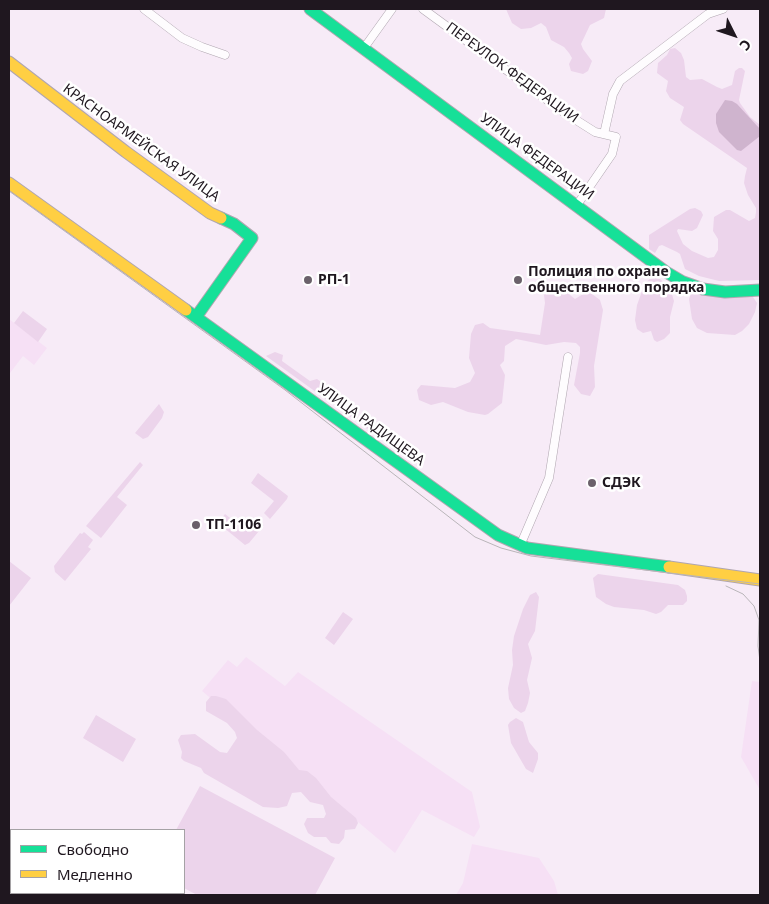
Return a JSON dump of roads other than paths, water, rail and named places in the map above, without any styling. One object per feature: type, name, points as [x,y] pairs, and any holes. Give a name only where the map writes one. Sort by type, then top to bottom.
[{"type":"street","points":[[144,9],[182,38],[202,48],[225,55]]},
{"type":"street","name":"УЛИЦА ФЕДЕРАЦИИ","points":[[310,9],[577,205],[644,257],[683,282],[703,289],[725,292],[760,290]]},
{"type":"street","points":[[364,48],[392,9]]},
{"type":"street","name":"ПЕРЕУЛОК ФЕДЕРАЦИИ","points":[[422,9],[565,113],[595,132],[604,134]]},
{"type":"street","points":[[577,205],[612,154],[616,137],[604,134],[613,94],[620,81],[708,14],[723,9]]},
{"type":"street","name":"КРАСНОАРМЕЙСКАЯ УЛИЦА","points":[[9,62],[204,209],[234,224],[252,238],[196,317]]},
{"type":"street","name":"УЛИЦА РАДИЩЕВА","points":[[9,183],[498,535],[527,548],[760,580]]},
{"type":"street","points":[[520,546],[549,478],[568,357]]},
{"type":"tram line","points":[[9,191],[285,390],[475,537],[501,548],[531,556],[760,584]]},
{"type":"tram line","points":[[726,586],[743,594],[754,606],[759,620],[758,646],[760,661]]},
{"type":"place","name":"РП-1","points":[[308,280]]},
{"type":"place","name":"Полиция по охране общественного порядка","points":[[518,280]]},
{"type":"place","name":"СДЭК","points":[[592,483]]},
{"type":"place","name":"ТП-1106","points":[[196,525]]}]
